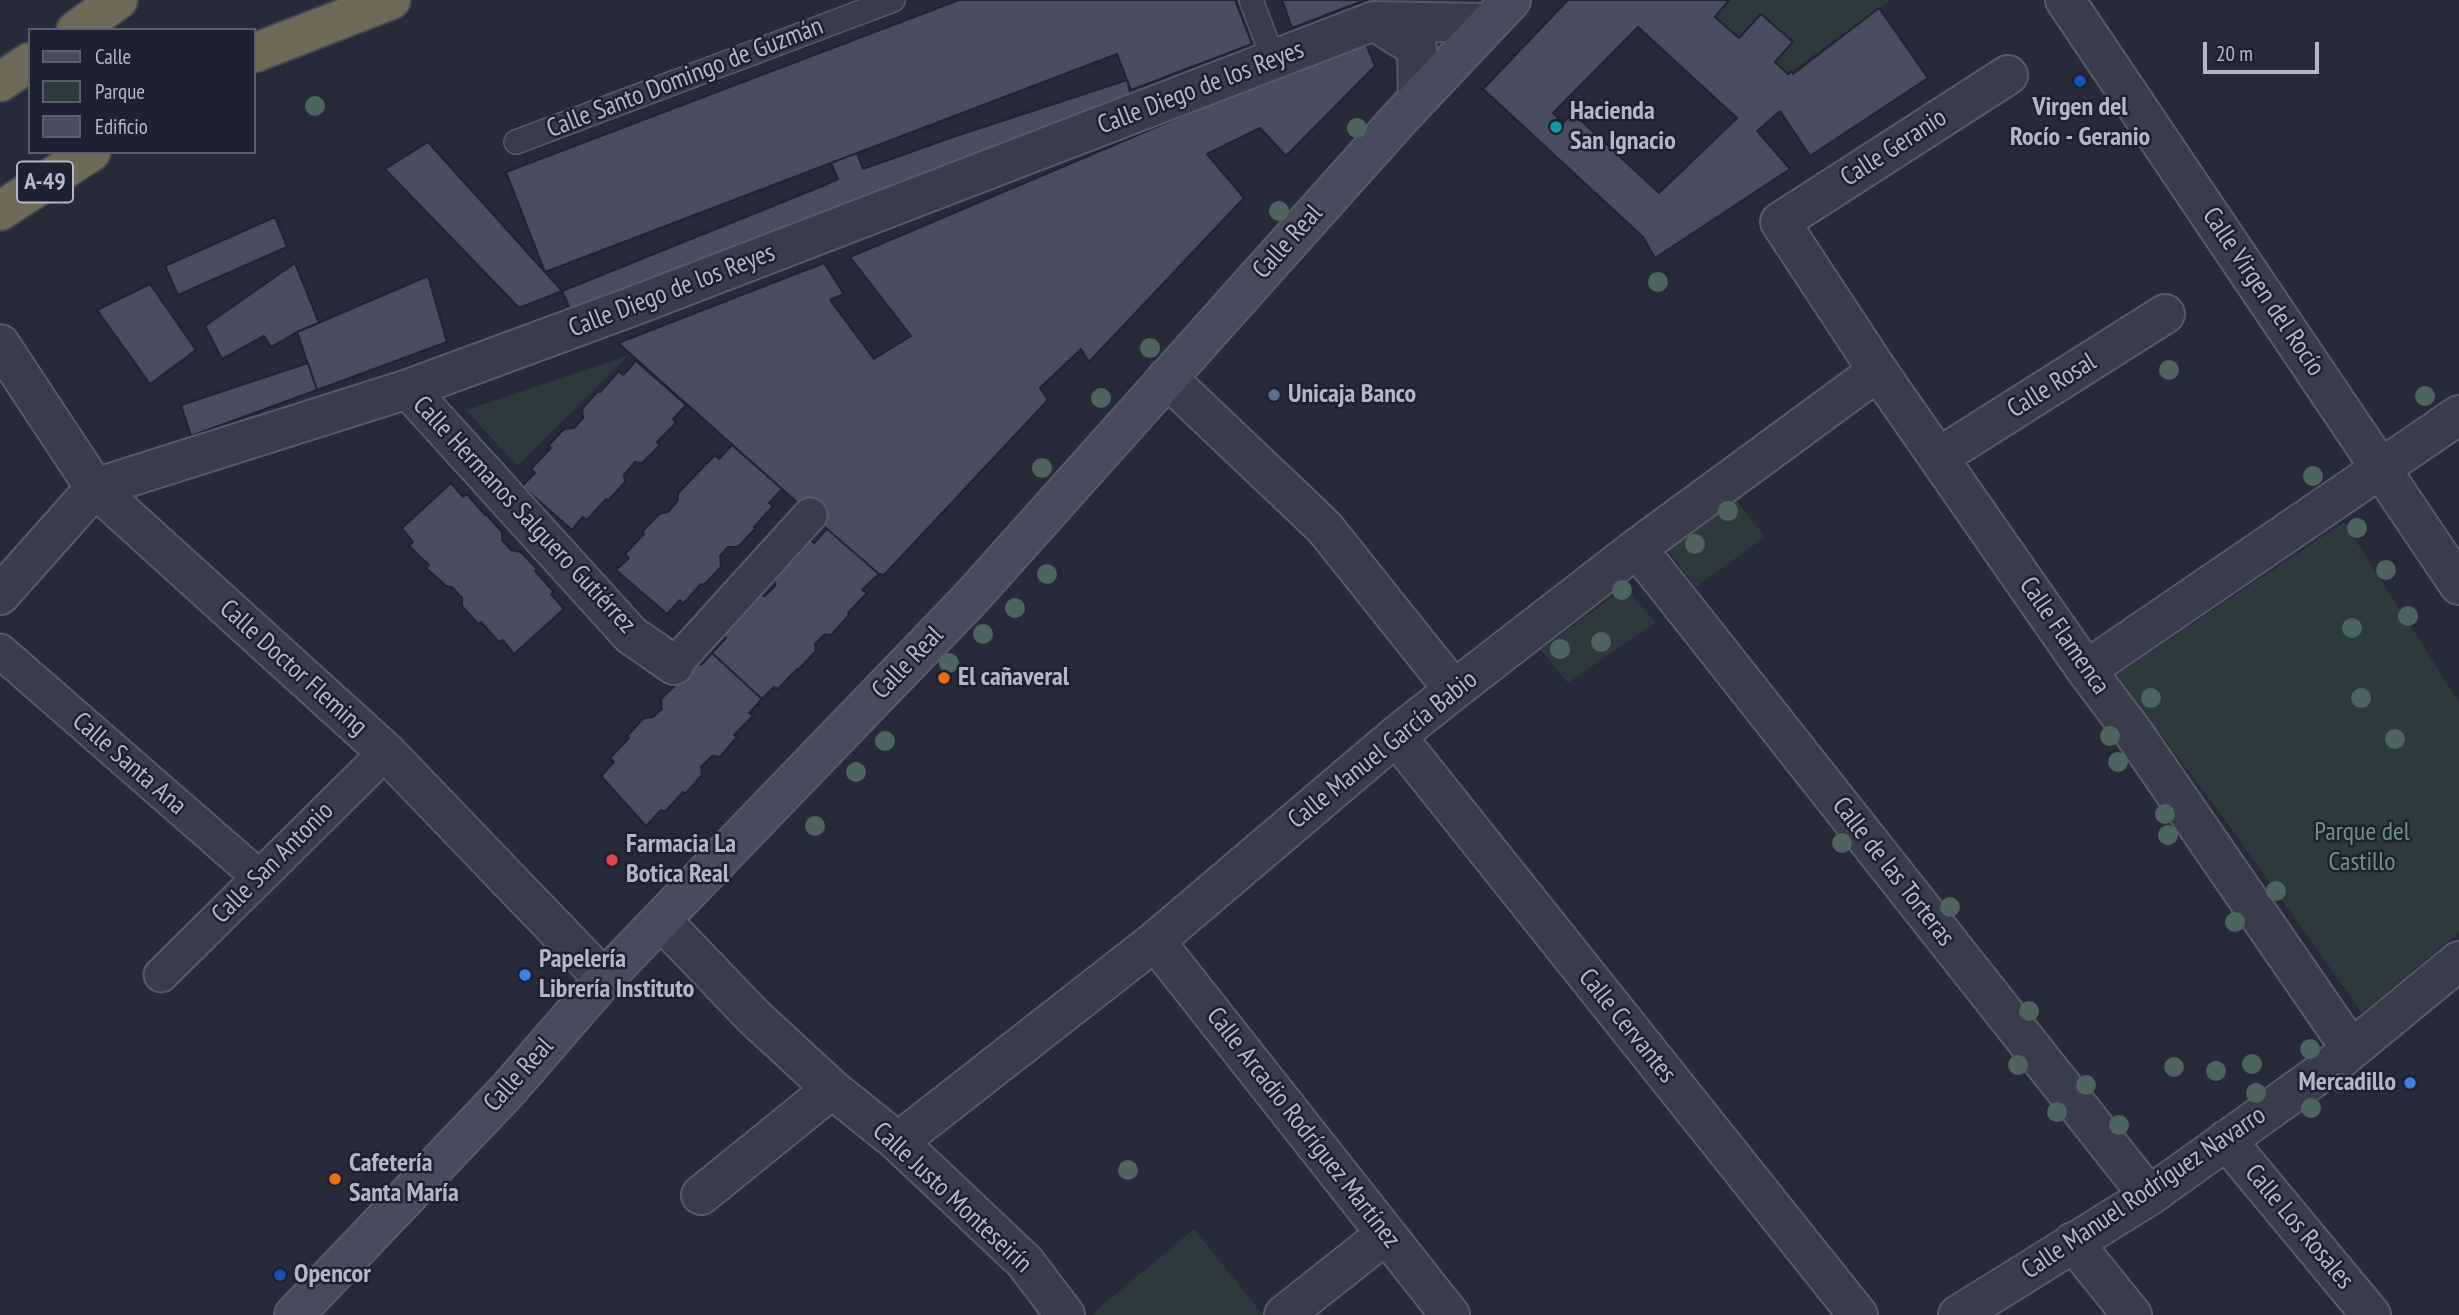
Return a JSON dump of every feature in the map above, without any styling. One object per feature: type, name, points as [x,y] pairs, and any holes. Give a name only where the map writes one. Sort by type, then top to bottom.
[{"type":"highway","points":[[79,28],[118,0]]},
{"type":"highway","points":[[256,44],[315,0]]},
{"type":"highway","points":[[256,52],[391,0]]},
{"type":"highway","points":[[0,82],[28,63]]},
{"type":"highway","name":"A-49","points":[[0,211],[88,154]]},
{"type":"main road","name":"Calle Real","points":[[294,1315],[508,1090],[604,979],[971,598],[1418,98],[1500,11]]},
{"type":"street","name":"Calle Virgen del Rocío","points":[[2065,0],[2459,585]]},
{"type":"street","name":"Calle Diego de los Reyes","points":[[85,474],[408,389],[649,300],[1374,21],[1500,11]]},
{"type":"street","points":[[1374,21],[1417,48],[1418,98]]},
{"type":"street","name":"Calle Geranio","points":[[1780,222],[2008,75]]},
{"type":"street","name":"Calle Flamenca","points":[[1780,222],[1878,371],[2086,670],[2135,735],[2351,1049]]},
{"type":"street","name":"Calle Rosal","points":[[1939,457],[2165,314]]},
{"type":"street","name":"Calle Doctor Fleming","points":[[0,344],[85,474],[386,751],[604,979]]},
{"type":"street","name":"Calle Manuel García Babio","points":[[898,1142],[1155,941],[1454,690],[1637,548],[1878,371]]},
{"type":"street","points":[[1167,378],[1324,527],[1454,690]]},
{"type":"street","name":"Calle Hermanos Salguero Gutiérrez","points":[[408,389],[631,635],[674,665]]},
{"type":"street","points":[[2086,670],[2459,415]]},
{"type":"street","points":[[0,595],[85,474]]},
{"type":"street","points":[[674,665],[810,515]]},
{"type":"street","name":"Calle de las Torteras","points":[[1637,548],[2149,1196]]},
{"type":"street","name":"Calle Santa Ana","points":[[0,651],[259,877]]},
{"type":"street","name":"Calle Cervantes","points":[[1396,736],[1858,1315]]},
{"type":"street","name":"Calle San Antonio","points":[[161,975],[386,751]]},
{"type":"street","name":"Calle Justo Monteseirín","points":[[662,920],[754,1017],[832,1089],[898,1142],[1025,1262],[1065,1315]]},
{"type":"street","name":"Calle Arcadio Rodríguez Martínez","points":[[1155,941],[1450,1315]]},
{"type":"street","name":"Calle Manuel Rodríguez Navarro","points":[[1958,1315],[2149,1196],[2351,1049],[2459,961]]},
{"type":"street","points":[[701,1195],[832,1089]]},
{"type":"street","name":"Calle Los Rosales","points":[[2226,1140],[2371,1315]]},
{"type":"street","points":[[1284,1315],[1386,1234]]},
{"type":"street","points":[[2073,1242],[2132,1315]]},
{"type":"lane","name":"Calle Santo Domingo de Guzmán","points":[[516,142],[893,0]]},
{"type":"lane","points":[[1251,0],[1274,61]]},
{"type":"green space","points":[[1729,0],[1891,0],[1788,74],[1775,62],[1793,42],[1761,14],[1739,38],[1715,17]]},
{"type":"green space","points":[[629,355],[517,466],[466,410]]},
{"type":"green space","points":[[1737,501],[1765,537],[1696,587],[1667,549]]},
{"type":"green space","name":"Parque del Castillo","points":[[2344,522],[2459,702],[2459,932],[2362,1013],[2228,824],[2116,675]]},
{"type":"green space","points":[[1624,588],[1656,622],[1568,683],[1541,650]]},
{"type":"green space","points":[[1194,1229],[1263,1315],[1094,1315],[1093,1313]]},
{"type":"building","points":[[959,0],[1235,0],[1252,44],[1131,90],[1117,54],[545,272],[506,172]]},
{"type":"building","points":[[1282,0],[1365,0],[1292,28]]},
{"type":"building","name":"Hacienda San Ignacio","points":[[1568,0],[1729,0],[1715,17],[1739,38],[1761,14],[1793,42],[1775,62],[1788,74],[1791,71],[1793,74],[1879,8],[1928,78],[1810,156],[1780,111],[1757,131],[1790,169],[1655,258],[1643,237],[1483,89]],"holes":[[[1638,27],[1737,118],[1659,193],[1573,113],[1563,123],[1553,113]]]},
{"type":"building","points":[[1364,39],[1375,66],[1286,156],[1260,128],[1207,154],[1244,198],[1089,362],[1081,349],[1040,388],[1048,400],[884,575],[879,574],[827,529],[618,343],[824,263],[844,294],[830,300],[874,359],[911,336],[850,257]]},
{"type":"building","points":[[1127,80],[1133,104],[572,313],[562,291],[838,179],[831,163],[857,153],[863,169]]},
{"type":"building","points":[[428,142],[562,291],[519,308],[385,169]]},
{"type":"building","points":[[275,217],[287,247],[178,295],[165,266]]},
{"type":"building","points":[[295,263],[319,323],[271,347],[264,336],[222,359],[205,326]]},
{"type":"building","points":[[428,276],[447,342],[317,390],[297,332]]},
{"type":"building","points":[[150,284],[196,350],[150,384],[97,310]]},
{"type":"building","points":[[636,361],[686,405],[673,419],[676,423],[657,442],[660,445],[642,463],[635,462],[624,475],[625,482],[608,501],[606,499],[587,520],[583,517],[572,530],[522,486],[535,473],[531,469],[551,448],[548,446],[564,429],[574,428],[583,418],[582,409],[598,391],[600,392],[619,371],[623,375]]},
{"type":"building","points":[[308,363],[317,390],[191,436],[181,405]]},
{"type":"building","points":[[732,445],[782,489],[769,503],[773,506],[754,527],[756,528],[738,547],[728,547],[720,556],[721,567],[683,604],[680,600],[667,614],[616,570],[629,558],[625,554],[644,534],[642,532],[659,514],[668,512],[678,500],[678,493],[715,455],[719,459]]},
{"type":"building","points":[[451,483],[463,497],[467,494],[486,514],[502,532],[502,540],[511,550],[521,552],[537,569],[535,571],[554,592],[551,594],[564,609],[514,654],[503,640],[499,642],[481,622],[478,624],[462,606],[462,598],[452,587],[446,586],[426,568],[429,565],[409,546],[413,542],[402,528]]},
{"type":"building","points":[[827,529],[879,574],[862,590],[867,593],[831,635],[825,634],[815,644],[816,651],[798,670],[778,689],[774,687],[762,699],[712,653],[726,638],[723,635],[756,595],[765,596],[775,586],[774,576],[790,559],[793,560],[810,540],[814,543]]},
{"type":"building","points":[[712,653],[762,699],[749,713],[753,716],[734,735],[737,737],[720,757],[712,756],[701,767],[702,775],[685,794],[683,792],[665,812],[661,810],[646,826],[601,776],[614,762],[610,758],[629,738],[627,736],[644,718],[653,717],[662,709],[661,699]]},
{"type":"place","name":"Virgen del Rocío - Geranio","points":[[2080,81]]},
{"type":"place","name":"Hacienda San Ignacio","points":[[1556,127]]},
{"type":"place","name":"Unicaja Banco","points":[[1274,395]]},
{"type":"place","name":"El cañaveral","points":[[944,678]]},
{"type":"place","name":"Farmacia La Botica Real","points":[[612,860]]},
{"type":"place","name":"Papelería Librería Instituto","points":[[525,975]]},
{"type":"place","name":"Mercadillo","points":[[2410,1083]]},
{"type":"place","name":"Cafetería Santa María","points":[[335,1179]]},
{"type":"place","name":"Opencor","points":[[280,1275]]}]
